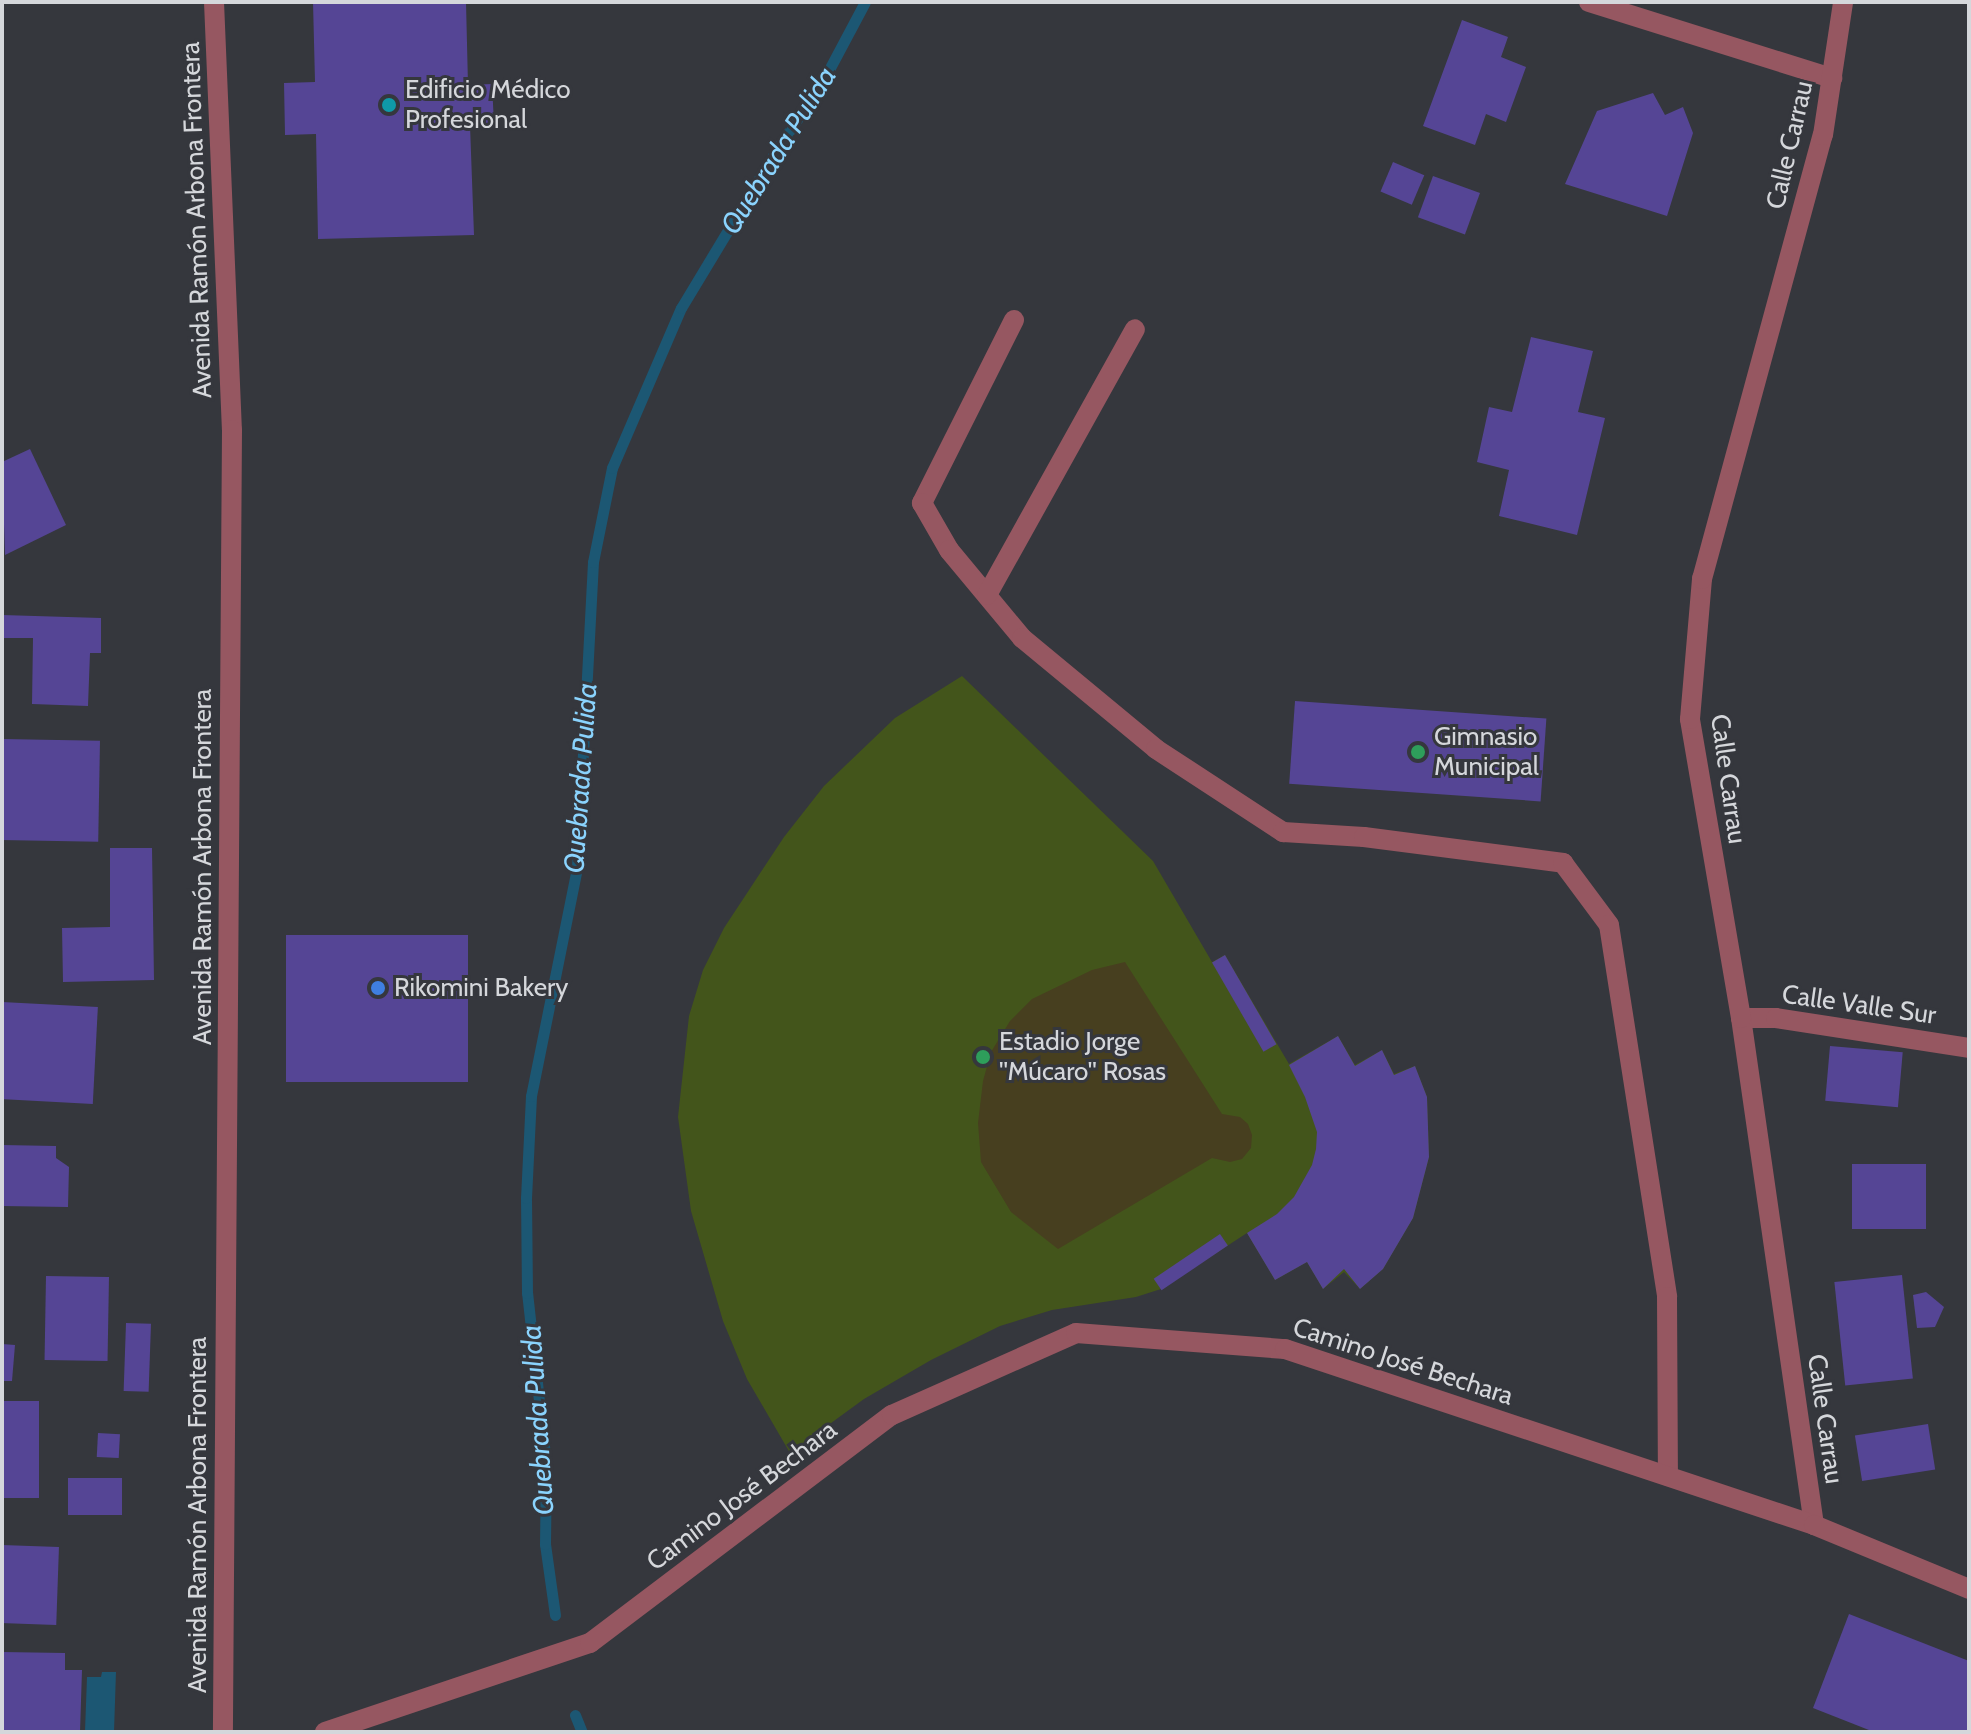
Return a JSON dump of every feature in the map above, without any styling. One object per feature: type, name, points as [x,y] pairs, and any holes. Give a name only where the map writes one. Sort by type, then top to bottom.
[{"type":"street","name":"Avenida Ramón Arbona Frontera","points":[[214,2],[232,430],[223,1732]]},
{"type":"street","points":[[1589,2],[1832,78]]},
{"type":"street","name":"Calle Carrau","points":[[1814,1525],[1741,1018],[1690,719],[1702,579],[1823,135],[1843,2]]},
{"type":"street","points":[[1014,320],[922,503],[949,550],[1022,638],[1156,749],[1283,832],[1364,837],[1563,863],[1609,925],[1667,1297],[1668,1476]]},
{"type":"street","points":[[987,595],[1135,329]]},
{"type":"street","name":"Calle Valle Sur","points":[[1741,1018],[1776,1018],[1969,1048]]},
{"type":"street","name":"Camino José Bechara","points":[[325,1732],[590,1643],[892,1415],[1076,1333],[1285,1349],[1814,1525],[1969,1589]]},
{"type":"green space","name":"Estadio Jorge ''Múcaro'' Rosas","points":[[962,676],[1153,861],[1212,962],[1225,955],[1289,1064],[1338,1036],[1355,1065],[1382,1050],[1394,1074],[1415,1066],[1427,1097],[1429,1157],[1413,1218],[1383,1269],[1360,1289],[1344,1272],[1323,1289],[1307,1262],[1275,1280],[1247,1233],[1161,1289],[1136,1297],[1052,1310],[1000,1326],[931,1360],[864,1399],[790,1453],[747,1379],[723,1321],[691,1211],[678,1117],[689,1016],[703,970],[724,928],[784,837],[824,786],[895,718]]},
{"type":"sand","points":[[1125,962],[1222,1114],[1240,1117],[1248,1124],[1252,1135],[1251,1148],[1242,1159],[1230,1162],[1212,1158],[1058,1249],[1011,1212],[981,1162],[978,1123],[983,1081],[991,1052],[1010,1021],[1032,999],[1092,970]]},
{"type":"water","points":[[102,1672],[116,1672],[114,1732],[85,1731],[87,1677],[101,1677]]},
{"type":"building","name":"Edificio Médico Profesional","points":[[313,2],[466,2],[468,85],[492,84],[494,124],[470,125],[474,235],[318,239],[316,134],[285,135],[284,83],[315,82]]},
{"type":"building","points":[[1462,20],[1508,37],[1501,57],[1526,67],[1506,122],[1486,114],[1475,145],[1423,126]]},
{"type":"building","points":[[1653,93],[1665,115],[1683,107],[1693,133],[1667,216],[1565,184],[1597,111]]},
{"type":"building","points":[[1393,162],[1424,175],[1412,205],[1380,191]]},
{"type":"building","points":[[1433,176],[1480,193],[1465,234],[1418,217]]},
{"type":"building","points":[[1531,337],[1593,351],[1578,412],[1605,418],[1577,535],[1499,516],[1509,470],[1477,462],[1489,407],[1512,412]]},
{"type":"building","points":[[30,449],[66,525],[5,555],[2,462]]},
{"type":"building","points":[[2,615],[101,618],[101,653],[90,653],[88,706],[32,704],[33,638],[2,638]]},
{"type":"building","name":"Gimnasio Municipal","points":[[1295,701],[1546,719],[1541,801],[1289,784]]},
{"type":"building","points":[[2,739],[100,741],[98,842],[2,840]]},
{"type":"building","points":[[110,848],[152,848],[154,980],[63,982],[62,928],[110,927]]},
{"type":"building","name":"Rikomini Bakery","points":[[286,935],[468,935],[468,1082],[286,1082]]},
{"type":"building","points":[[1225,955],[1276,1044],[1264,1052],[1212,963]]},
{"type":"building","points":[[2,1002],[98,1007],[93,1104],[2,1099]]},
{"type":"building","points":[[1338,1036],[1355,1066],[1382,1050],[1394,1075],[1415,1066],[1427,1097],[1429,1157],[1413,1218],[1383,1269],[1360,1289],[1344,1269],[1323,1289],[1307,1262],[1275,1280],[1247,1233],[1277,1214],[1294,1197],[1312,1165],[1316,1149],[1317,1132],[1305,1097],[1289,1065]]},
{"type":"building","points":[[1830,1046],[1903,1052],[1898,1107],[1825,1101]]},
{"type":"building","points":[[2,1145],[56,1146],[56,1158],[69,1167],[68,1207],[2,1206]]},
{"type":"building","points":[[1852,1164],[1926,1164],[1926,1229],[1852,1229]]},
{"type":"building","points":[[1220,1234],[1228,1246],[1162,1290],[1154,1279]]},
{"type":"building","points":[[1902,1275],[1913,1378],[1845,1386],[1834,1282]]},
{"type":"building","points":[[46,1276],[109,1277],[108,1361],[45,1360]]},
{"type":"building","points":[[1926,1292],[1944,1307],[1935,1327],[1917,1328],[1913,1295]]},
{"type":"building","points":[[126,1323],[151,1324],[149,1392],[124,1391]]},
{"type":"building","points":[[2,1344],[15,1345],[12,1381],[2,1381]]},
{"type":"building","points":[[2,1401],[39,1401],[39,1498],[2,1498]]},
{"type":"building","points":[[1928,1424],[1935,1469],[1862,1481],[1855,1436]]},
{"type":"building","points":[[98,1433],[120,1434],[119,1458],[97,1457]]},
{"type":"building","points":[[68,1478],[122,1478],[122,1515],[68,1515]]},
{"type":"building","points":[[2,1545],[59,1547],[56,1625],[2,1623]]},
{"type":"building","points":[[1849,1614],[1969,1661],[1969,1732],[1874,1732],[1813,1708]]},
{"type":"building","points":[[2,1652],[65,1653],[65,1670],[82,1670],[80,1732],[2,1732]]},
{"type":"waterway","name":"Quebrada Pulida","points":[[555,1615],[545,1544],[546,1464],[527,1293],[526,1198],[531,1096],[577,867],[593,562],[612,468],[681,308],[777,149],[823,81],[865,2]]},
{"type":"waterway","name":"Quebrada Pulida","points":[[575,1715],[582,1732]]},
{"type":"place","name":"Edificio Médico Profesional","points":[[389,105]]},
{"type":"place","name":"Gimnasio Municipal","points":[[1418,752]]},
{"type":"place","name":"Rikomini Bakery","points":[[378,988]]},
{"type":"place","name":"Estadio Jorge ''Múcaro'' Rosas","points":[[983,1057]]}]
